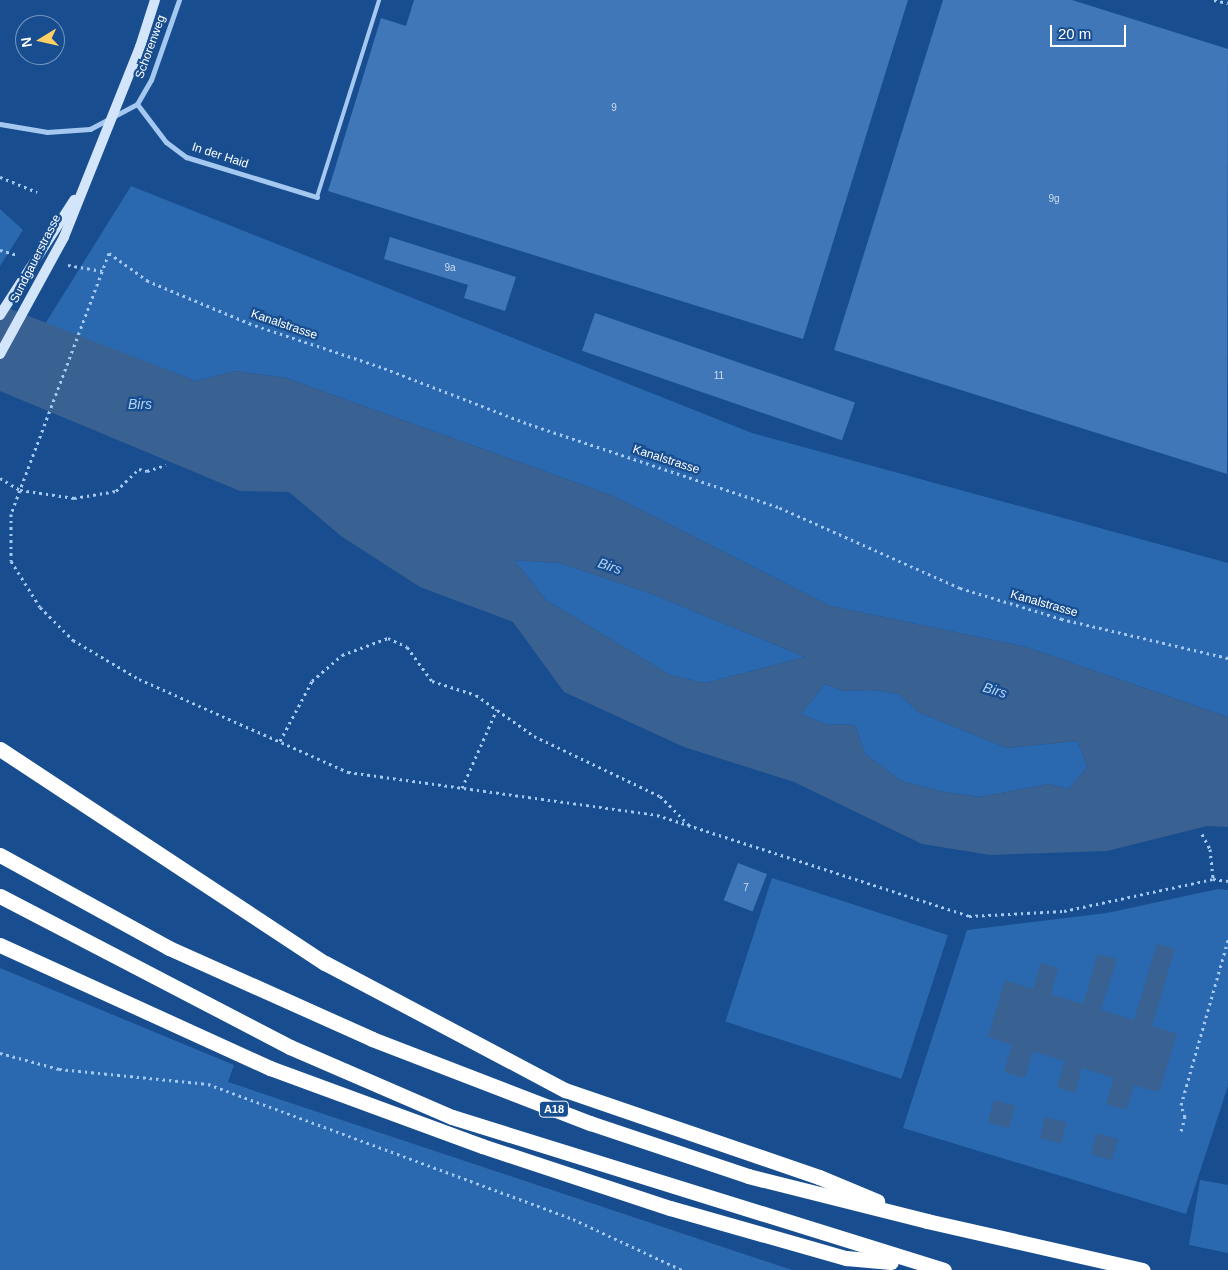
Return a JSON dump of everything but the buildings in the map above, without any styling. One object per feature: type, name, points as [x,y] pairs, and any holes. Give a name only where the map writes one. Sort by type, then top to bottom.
[{"type":"highway","points":[[0,749],[325,962],[565,1090],[819,1177],[927,1221]]},
{"type":"highway","name":"A18","points":[[0,855],[169,948],[372,1039],[590,1123],[739,1173],[927,1221],[1142,1270]]},
{"type":"highway","points":[[0,896],[290,1047],[452,1117],[920,1265],[944,1270]]},
{"type":"highway","points":[[0,945],[270,1068],[482,1146],[670,1208],[846,1258],[920,1265]]},
{"type":"main road","name":"Sundgauerstrasse","points":[[0,354],[64,238],[140,47],[155,0]]},
{"type":"main road","name":"Sundgauerstrasse","points":[[0,315],[90,174]]},
{"type":"street","name":"Schorenweg","points":[[0,124],[47,132],[90,129],[136,104],[151,80],[179,0]]},
{"type":"street","name":"In der Haid","points":[[136,104],[166,142],[186,157],[317,197]]},
{"type":"lane","points":[[317,197],[379,0]]},
{"type":"path","points":[[1214,0],[1228,3]]},
{"type":"path","points":[[0,177],[38,192]]},
{"type":"path","points":[[0,250],[8,253]]},
{"type":"path","name":"Kanalstrasse","points":[[20,490],[30,457],[109,253],[148,281],[251,324],[381,367],[526,423],[778,507],[960,588],[1062,619],[1228,658]]},
{"type":"path","points":[[0,478],[20,490],[74,498],[116,491],[139,469],[147,471],[166,465]]},
{"type":"path","points":[[20,490],[11,514],[11,561],[40,608],[74,640],[139,680],[348,772],[657,815],[969,916],[1064,911],[1213,879],[1228,881]]},
{"type":"path","points":[[280,741],[312,681],[342,655],[388,638],[407,647],[432,681],[476,695],[534,736],[660,796],[690,826]]},
{"type":"path","points":[[462,788],[497,710]]},
{"type":"path","points":[[1202,834],[1210,849],[1213,879]]},
{"type":"path","points":[[1181,1131],[1185,1117],[1181,1105],[1228,940]]},
{"type":"path","points":[[0,1053],[59,1069],[208,1084],[572,1219],[682,1270]]},
{"type":"shaded area","points":[[131,186],[752,433],[1228,563],[1228,717],[1026,647],[831,606],[613,496],[286,378],[235,371],[196,381],[45,324]]},
{"type":"shaded area","points":[[0,209],[23,230],[0,266]]},
{"type":"shaded area","points":[[514,560],[560,563],[652,594],[805,657],[705,683],[670,675],[546,600]]},
{"type":"shaded area","points":[[825,684],[843,691],[872,690],[899,694],[918,712],[1007,748],[1078,741],[1087,767],[1069,789],[1048,784],[979,797],[944,792],[901,781],[865,754],[855,725],[825,724],[801,714]]},
{"type":"shaded area","points":[[772,878],[948,935],[901,1079],[725,1022]]},
{"type":"shaded area","points":[[1218,889],[1228,890],[1228,1086],[1186,1214],[903,1128],[967,930],[1107,913]]},
{"type":"shaded area","points":[[0,968],[234,1065],[228,1082],[792,1270],[0,1270]]},
{"type":"shaded area","points":[[1200,1180],[1228,1185],[1228,1253],[1189,1245]]},
{"type":"water","name":"Birs","points":[[0,305],[196,381],[235,371],[286,378],[613,496],[831,606],[1026,647],[1228,717],[1228,827],[1207,826],[1107,851],[990,855],[922,844],[794,782],[684,747],[564,692],[513,622],[420,587],[341,536],[289,492],[240,491],[0,391]],"holes":[[[514,560],[560,563],[652,594],[805,657],[705,683],[670,675],[546,600]],[[825,684],[843,691],[872,690],[899,694],[918,712],[1007,748],[1078,741],[1087,767],[1069,789],[1048,784],[979,797],[944,792],[901,781],[865,754],[855,725],[825,724],[801,714]]]},
{"type":"water","points":[[1157,944],[1175,949],[1152,1026],[1177,1034],[1159,1092],[1134,1085],[1126,1110],[1106,1104],[1114,1078],[1082,1068],[1075,1093],[1057,1087],[1065,1061],[1033,1051],[1025,1078],[1004,1072],[1012,1045],[988,1037],[1005,980],[1033,989],[1041,963],[1058,968],[1051,994],[1083,1004],[1098,954],[1117,959],[1101,1010],[1134,1020]]},
{"type":"water","points":[[994,1100],[1015,1106],[1009,1128],[988,1122]]},
{"type":"water","points":[[1045,1117],[1066,1122],[1061,1143],[1040,1138]]},
{"type":"water","points":[[1097,1133],[1118,1139],[1112,1160],[1091,1154]]}]
